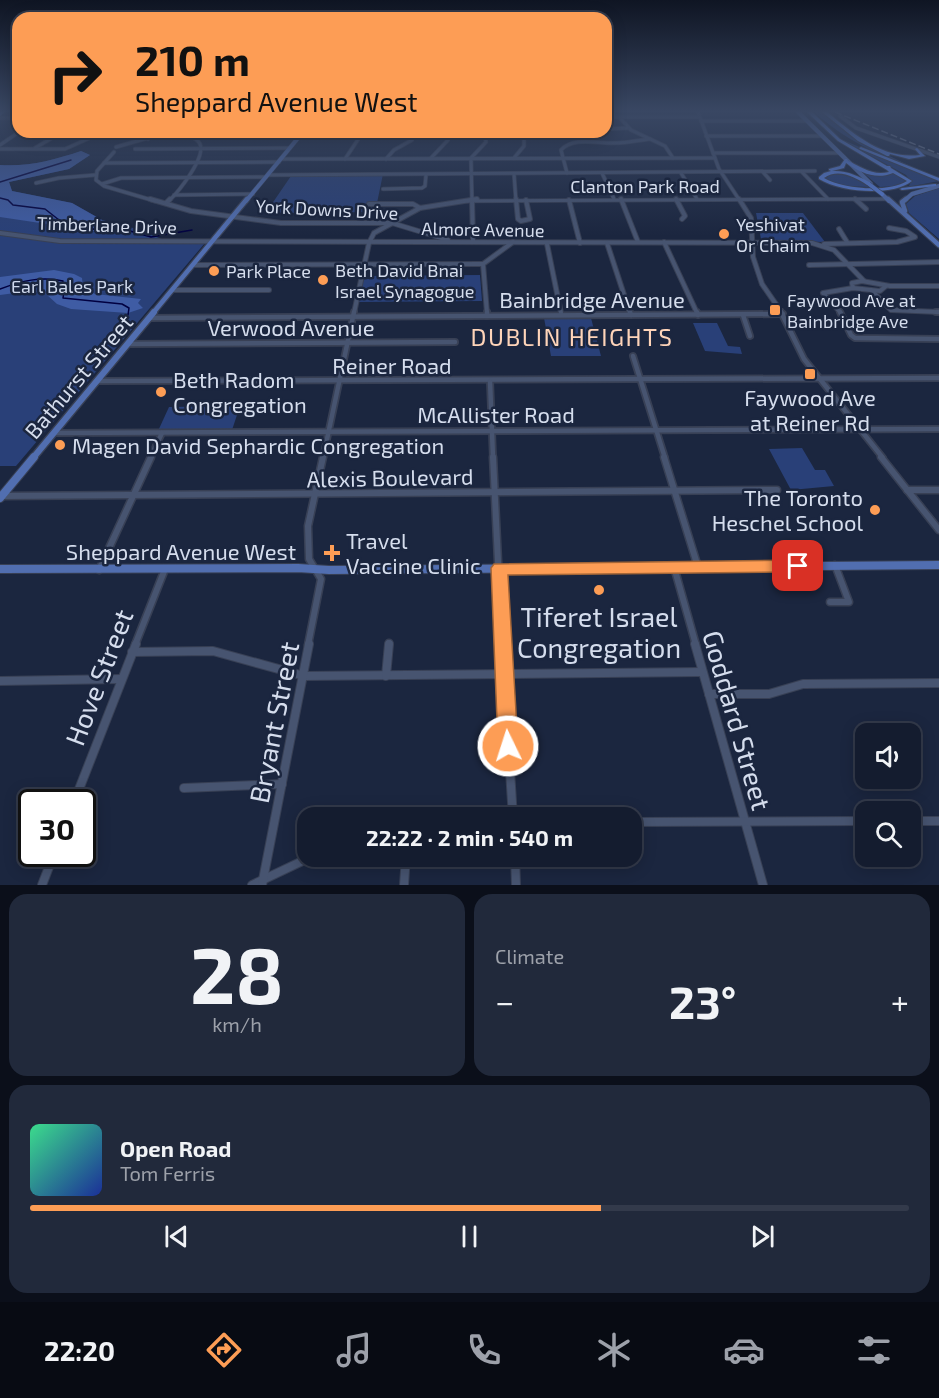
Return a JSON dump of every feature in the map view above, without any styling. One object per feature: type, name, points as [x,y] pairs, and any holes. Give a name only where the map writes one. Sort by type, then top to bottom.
[{"type":"highway","points":[[863,153],[908,179],[908,184],[896,187],[848,188],[829,184],[821,178],[827,173],[843,173],[857,177],[870,184],[882,194]]},
{"type":"highway","points":[[873,153],[938,182]]},
{"type":"highway","points":[[885,153],[938,182]]},
{"type":"highway","points":[[889,153],[904,158],[923,156],[921,153]]},
{"type":"highway","points":[[888,167],[891,173],[878,175],[862,171],[847,161],[842,167],[820,172],[816,178],[825,184],[852,190],[909,189],[938,182]]},
{"type":"highway","points":[[912,194],[938,182]]},
{"type":"main road","name":"Bathurst Street","points":[[1,497],[192,270],[286,153]]},
{"type":"main road","points":[[838,153],[870,184]]},
{"type":"main road","points":[[882,194],[939,245]]},
{"type":"main road","points":[[912,194],[902,204],[912,221]]},
{"type":"main road","name":"Sheppard Avenue West","points":[[0,569],[939,565]]},
{"type":"street","points":[[36,183],[59,178],[94,175],[113,153]]},
{"type":"street","points":[[166,203],[187,178],[199,153]]},
{"type":"street","points":[[345,159],[349,153]]},
{"type":"street","points":[[386,159],[391,153]]},
{"type":"street","points":[[431,159],[436,153]]},
{"type":"street","points":[[473,241],[471,158],[475,153]]},
{"type":"street","points":[[514,158],[518,153]]},
{"type":"street","points":[[563,153],[567,173]]},
{"type":"street","points":[[670,153],[674,158]]},
{"type":"street","points":[[712,153],[721,173],[751,218],[753,257],[762,284],[783,314],[798,349],[939,530]]},
{"type":"street","points":[[104,163],[345,159],[715,158]]},
{"type":"street","points":[[802,171],[828,199]]},
{"type":"street","points":[[94,175],[102,184],[121,178],[380,173],[426,175],[815,171]]},
{"type":"street","points":[[763,172],[770,180]]},
{"type":"street","points":[[558,173],[562,180]]},
{"type":"street","points":[[603,173],[614,199]]},
{"type":"street","points":[[681,173],[697,199]]},
{"type":"street","points":[[514,174],[518,219],[524,222],[530,219],[526,200]]},
{"type":"street","points":[[383,189],[421,189],[425,186],[426,175]]},
{"type":"street","name":"York Downs Drive","points":[[102,184],[192,211],[281,223],[392,223],[452,241]]},
{"type":"street","points":[[174,195],[253,194]]},
{"type":"street","points":[[621,199],[638,243]]},
{"type":"street","points":[[676,199],[685,216],[682,219]]},
{"type":"street","points":[[855,199],[866,209]]},
{"type":"street","name":"Clanton Park Road","points":[[369,204],[413,204],[420,208],[473,200],[887,199]]},
{"type":"street","points":[[569,200],[580,243]]},
{"type":"street","points":[[369,243],[374,233],[420,208]]},
{"type":"street","name":"Almore Avenue","points":[[213,242],[473,241],[547,244],[753,242],[823,245],[847,242],[902,242],[915,237],[906,231],[889,228]]},
{"type":"street","points":[[839,229],[847,242]]},
{"type":"street","name":"Timberlane Drive","points":[[0,233],[60,241],[213,242]]},
{"type":"street","points":[[194,265],[483,264],[513,242]]},
{"type":"street","points":[[664,242],[698,315]]},
{"type":"street","name":"Bryant Street","points":[[262,882],[304,676],[321,579],[309,559],[308,526],[369,243]]},
{"type":"street","points":[[607,243],[631,315]]},
{"type":"street","points":[[547,244],[561,314]]},
{"type":"street","points":[[823,245],[834,249],[864,281]]},
{"type":"street","points":[[809,265],[939,261]]},
{"type":"street","points":[[483,264],[487,316]]},
{"type":"street","points":[[853,288],[852,283],[864,281],[886,286],[939,286]]},
{"type":"street","points":[[886,286],[883,290],[853,288],[823,293],[836,307],[852,336],[861,339],[939,339]]},
{"type":"street","points":[[173,290],[268,290]]},
{"type":"street","points":[[872,291],[891,310],[939,312]]},
{"type":"street","name":"Bainbridge Avenue","points":[[150,318],[783,314]]},
{"type":"street","points":[[743,315],[750,336]]},
{"type":"street","name":"Verwood Avenue","points":[[128,344],[455,342]]},
{"type":"street","points":[[633,356],[698,567]]},
{"type":"street","name":"Reiner Road","points":[[98,381],[939,378]]},
{"type":"street","points":[[490,381],[503,675],[512,807]]},
{"type":"street","name":"McAllister Road","points":[[54,433],[939,429]]},
{"type":"street","points":[[99,570],[162,433]]},
{"type":"street","name":"Alexis Boulevard","points":[[1,497],[777,490]]},
{"type":"street","points":[[907,490],[939,490]]},
{"type":"street","points":[[830,602],[849,602],[835,566]]},
{"type":"street","name":"Goddard Street","points":[[674,567],[763,885]]},
{"type":"street","name":"Hove Street","points":[[79,789],[165,569]]},
{"type":"street","points":[[386,676],[389,643]]},
{"type":"street","points":[[132,652],[213,651],[304,676],[702,672]]},
{"type":"street","points":[[0,681],[121,679]]},
{"type":"street","points":[[709,694],[758,696],[788,691],[803,684],[939,683]]},
{"type":"street","points":[[184,788],[282,784]]},
{"type":"street","points":[[642,822],[855,821]]},
{"type":"street","points":[[921,821],[939,821]]},
{"type":"street","points":[[252,885],[297,864]]},
{"type":"street","points":[[42,885],[49,867]]},
{"type":"street","points":[[404,885],[405,867]]},
{"type":"street","points":[[515,867],[516,885]]},
{"type":"green space","name":"Earl Bales Park","points":[[73,153],[90,155],[69,169],[9,182],[12,191],[72,203],[102,220],[137,229],[169,242],[205,243],[16,466],[0,466],[0,165],[21,165]]},
{"type":"green space","points":[[73,153],[90,155],[69,169],[9,182],[12,191],[72,203],[102,220],[125,226],[107,233],[0,217],[0,165],[21,165]]},
{"type":"green space","points":[[866,153],[874,153],[939,181],[897,189],[909,186],[911,181],[906,175]]},
{"type":"green space","points":[[879,153],[884,153],[914,168]]},
{"type":"green space","points":[[861,171],[878,175],[894,173],[907,182],[898,186],[880,187]]},
{"type":"green space","points":[[837,173],[856,177],[869,187],[840,186],[823,178]]},
{"type":"green space","points":[[383,174],[377,203],[363,204],[377,205],[374,212],[284,213],[267,211],[291,176]]},
{"type":"green space","points":[[939,188],[939,239],[909,213],[906,204],[915,196]]},
{"type":"green space","points":[[756,213],[803,213],[825,242],[765,241],[761,239]]},
{"type":"green space","points":[[54,270],[82,278],[83,288],[95,294],[141,299],[138,303],[143,308],[128,313],[71,309],[57,304],[46,294],[30,291],[0,295],[0,277]]},
{"type":"green space","points":[[480,275],[482,301],[359,302],[364,276]]},
{"type":"green space","points":[[544,318],[591,318],[601,356],[551,356]]},
{"type":"green space","points":[[693,323],[717,323],[728,346],[740,347],[742,354],[705,351]]},
{"type":"green space","points":[[240,406],[232,430],[158,431],[169,407]]},
{"type":"green space","points":[[802,448],[815,470],[825,470],[834,486],[791,490],[769,449]]},
{"type":"waterway","points":[[0,182],[71,160]]},
{"type":"waterway","points":[[0,198],[8,200],[13,205],[45,209],[59,220],[97,230],[123,229],[151,237],[192,230]]},
{"type":"waterway","points":[[0,289],[31,280],[63,281],[61,289],[64,292],[63,298],[122,304],[129,308],[128,315]]},
{"type":"waterway","points":[[130,323],[132,328]]},
{"type":"place","name":"Yeshivat Or Chaim","points":[[724,234]]},
{"type":"place","name":"Park Place","points":[[214,271]]},
{"type":"place","name":"Beth David Bnai Israel Synagogue","points":[[323,280]]},
{"type":"place","name":"Faywood Ave at Bainbridge Ave","points":[[775,310]]},
{"type":"place","name":"Faywood Ave at Reiner Rd","points":[[810,374]]},
{"type":"place","name":"Beth Radom Congregation","points":[[161,392]]},
{"type":"place","name":"Magen David Sephardic Congregation","points":[[60,445]]},
{"type":"place","name":"The Toronto Heschel School","points":[[875,510]]},
{"type":"place","name":"Travel Vaccine Clinic","points":[[332,553]]},
{"type":"place","name":"Tiferet Israel Congregation","points":[[599,590]]},
{"type":"district","name":"DUBLIN HEIGHTS","points":[[572,336]]},
{"type":"route","points":[[508,746],[499,568],[798,566]]}]
